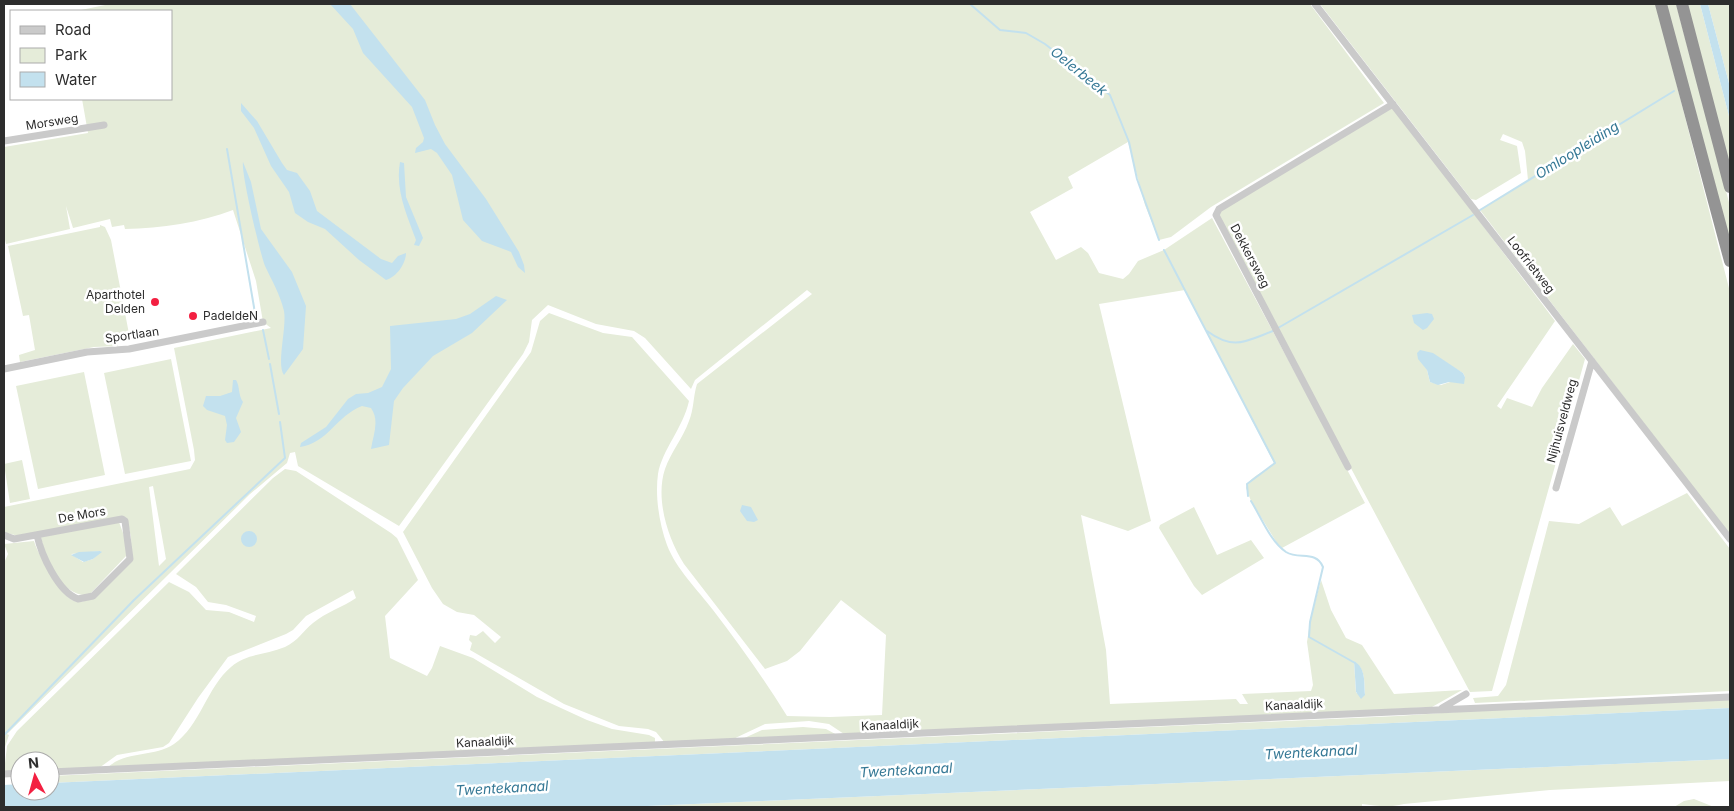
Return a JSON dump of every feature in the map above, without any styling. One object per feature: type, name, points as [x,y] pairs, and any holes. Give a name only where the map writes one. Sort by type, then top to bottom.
[{"type":"highway","points":[[1661,4],[1730,261]]},
{"type":"highway","points":[[1682,4],[1730,187]]},
{"type":"street","name":"Loofrietweg","points":[[1315,4],[1730,539]]},
{"type":"street","name":"Dekkersweg","points":[[1348,467],[1216,214],[1219,209],[1393,104]]},
{"type":"street","name":"Morsweg","points":[[4,141],[104,125]]},
{"type":"street","name":"Sportlaan","points":[[4,369],[87,352],[129,349],[263,322]]},
{"type":"street","name":"Nijhuisveldweg","points":[[1556,488],[1592,360]]},
{"type":"street","name":"De Mors","points":[[4,535],[14,539],[37,534],[122,519],[125,522],[131,557],[92,596],[78,599],[66,592],[41,553],[37,534]]},
{"type":"street","points":[[1440,709],[1467,695],[1475,708]]},
{"type":"street","name":"Kanaaldijk","points":[[60,772],[748,743],[1440,709],[1730,697]]},
{"type":"green space","points":[[110,4],[1310,4],[1384,103],[1211,207],[1171,237],[1159,240],[1145,205],[1128,142],[1068,177],[1073,188],[1030,212],[1056,260],[1081,247],[1088,253],[1099,273],[1123,279],[1138,261],[1164,250],[1212,218],[1365,503],[1282,548],[1251,501],[1246,488],[1254,477],[1274,463],[1185,290],[1099,304],[1151,521],[1128,531],[1081,515],[1106,650],[1110,704],[1236,699],[1240,704],[1248,704],[1242,694],[1311,691],[1313,685],[1307,642],[1321,580],[1331,610],[1346,638],[1362,645],[1394,694],[1462,690],[1432,707],[847,736],[829,724],[809,721],[765,724],[729,741],[665,743],[656,732],[648,729],[619,726],[564,704],[470,650],[472,643],[469,640],[470,635],[476,636],[483,631],[495,643],[501,637],[474,615],[457,612],[443,604],[432,588],[403,532],[531,352],[540,321],[549,313],[603,333],[632,337],[689,401],[660,465],[658,474],[657,500],[664,537],[671,554],[682,571],[742,649],[787,716],[882,715],[886,635],[841,600],[800,651],[787,661],[765,669],[684,564],[668,531],[662,506],[662,481],[665,469],[689,421],[697,384],[812,294],[807,290],[695,380],[691,389],[645,338],[634,331],[596,324],[548,305],[532,320],[529,342],[523,354],[399,526],[298,466],[295,452],[290,453],[287,463],[250,494],[7,734],[9,735],[4,750],[4,563],[8,554],[4,544],[34,541],[37,550],[64,593],[74,601],[83,601],[92,598],[102,591],[118,573],[129,552],[131,541],[126,517],[18,536],[4,532],[4,507],[190,469],[195,460],[194,450],[174,348],[271,328],[263,322],[256,281],[233,210],[207,218],[166,226],[125,229],[124,225],[112,227],[110,219],[73,228],[66,206],[70,229],[6,244],[4,235],[4,147],[88,133],[82,100],[172,100],[172,10],[81,10]],"holes":[[[153,486],[166,559],[159,566],[149,487]],[[1354,661],[1358,664],[1364,680],[1365,694],[1356,693]]]},
{"type":"green space","points":[[1320,4],[1656,4],[1730,292],[1730,535],[1480,210],[1528,180],[1525,151],[1522,142],[1503,134],[1500,140],[1517,146],[1521,173],[1476,200],[1471,199]]},
{"type":"green space","points":[[1665,4],[1676,4],[1730,206],[1730,248]]},
{"type":"green space","points":[[1687,4],[1700,4],[1730,120],[1730,167]]},
{"type":"green space","points":[[1708,4],[1730,4],[1730,87]]},
{"type":"green space","points":[[1393,107],[1555,321],[1497,406],[1501,409],[1507,398],[1532,407],[1542,388],[1573,344],[1585,359],[1492,691],[1470,692],[1220,222],[1218,212]],"holes":[[[1442,361],[1463,373],[1465,377],[1441,385],[1430,382],[1427,370]]]},
{"type":"green space","points":[[100,225],[105,227],[111,240],[130,339],[118,341],[118,346],[94,347],[20,362],[19,355],[35,350],[29,315],[23,316],[8,246],[100,227]]},
{"type":"green space","points":[[171,359],[191,461],[125,474],[104,373]]},
{"type":"green space","points":[[84,372],[105,475],[38,489],[16,386]]},
{"type":"green space","points":[[22,460],[30,499],[10,503],[4,464]]},
{"type":"green space","points":[[285,469],[296,471],[397,538],[418,580],[385,616],[390,658],[427,676],[440,646],[473,658],[537,697],[587,720],[612,729],[649,735],[655,738],[655,742],[107,768],[114,762],[131,756],[157,751],[174,744],[190,727],[216,685],[231,667],[244,659],[290,645],[318,619],[356,598],[353,590],[306,616],[293,630],[286,634],[228,657],[198,698],[169,743],[163,747],[117,755],[99,768],[60,770],[60,751],[10,751],[10,772],[4,772],[7,746],[17,731],[169,582],[189,592],[206,610],[229,612],[254,622],[256,616],[226,605],[208,602],[196,587],[176,574],[273,478]]},
{"type":"green space","points":[[1687,493],[1730,549],[1730,691],[1475,703],[1473,698],[1498,696],[1506,685],[1549,521],[1579,524],[1610,507],[1622,526]]},
{"type":"green space","points":[[1194,507],[1217,555],[1251,540],[1264,558],[1202,595],[1194,586],[1159,528],[1160,525]]},
{"type":"green space","points":[[119,522],[126,541],[127,555],[89,595],[79,594],[63,584],[56,575],[46,556],[41,537]],"holes":[[[101,551],[93,559],[83,562],[71,554]]]},
{"type":"green space","points":[[1730,699],[1730,708],[60,783],[60,776],[1398,716]]},
{"type":"green space","points":[[803,727],[826,729],[839,736],[740,740],[762,730]]},
{"type":"green space","points":[[1730,759],[1730,781],[1550,790],[1388,806],[1362,804],[1362,807],[624,807]]},
{"type":"green space","points":[[1694,799],[1714,807],[1674,807],[1684,801]]},
{"type":"water","points":[[330,4],[350,4],[425,100],[445,144],[486,199],[519,252],[525,273],[518,267],[511,252],[482,241],[463,220],[452,175],[437,153],[431,149],[415,153],[416,148],[423,142],[424,138],[412,107],[363,53],[353,29]]},
{"type":"water","points":[[1700,4],[1708,4],[1730,87],[1730,120]]},
{"type":"water","points":[[241,103],[257,121],[287,170],[297,173],[310,191],[317,211],[381,259],[392,263],[398,256],[406,253],[403,265],[394,276],[386,280],[359,260],[325,229],[308,222],[295,213],[289,192],[271,166],[254,128],[241,111]]},
{"type":"water","points":[[243,162],[251,182],[261,229],[292,272],[306,306],[303,349],[284,375],[281,355],[284,311],[265,266],[255,230]]},
{"type":"water","points":[[400,162],[404,163],[406,197],[423,238],[419,246],[414,245],[416,240],[400,192]]},
{"type":"water","points":[[496,296],[507,300],[472,333],[433,356],[403,388],[394,401],[389,445],[371,449],[375,428],[374,413],[371,408],[362,406],[345,416],[318,440],[300,447],[301,443],[326,427],[348,399],[356,394],[368,393],[382,387],[391,369],[390,326],[456,319],[470,314]]},
{"type":"water","points":[[1432,314],[1434,319],[1423,330],[1414,323],[1412,315]]},
{"type":"water","points":[[1420,350],[1433,353],[1463,373],[1465,377],[1464,384],[1449,382],[1438,385],[1430,382],[1427,370],[1418,359],[1417,353]]},
{"type":"water","points":[[233,380],[237,382],[243,402],[236,418],[241,432],[234,442],[227,443],[225,440],[227,425],[225,416],[207,410],[203,406],[206,396],[220,396],[232,392]]},
{"type":"water","points":[[742,505],[751,507],[758,520],[754,522],[747,521],[740,511]]},
{"type":"water","points":[[249,531],[255,533],[257,539],[255,545],[249,547],[243,545],[241,539],[243,533]]},
{"type":"water","points":[[79,552],[102,552],[93,559],[84,562],[71,555]]},
{"type":"water","points":[[1354,661],[1361,667],[1364,676],[1365,695],[1361,699],[1356,692]]},
{"type":"water","name":"Twentekanaal","points":[[1730,708],[1730,759],[624,807],[4,807],[4,785],[10,785],[10,801],[60,801],[60,783]]},
{"type":"waterway","name":"Oelerbeek","points":[[970,4],[1000,30],[1026,33],[1045,44],[1110,95],[1129,142],[1137,179],[1159,240]]},
{"type":"waterway","name":"Omloopleiding","points":[[1480,210],[1674,91]]},
{"type":"waterway","points":[[227,149],[255,313]]},
{"type":"waterway","name":"Omloopleiding","points":[[1278,328],[1473,215]]},
{"type":"waterway","name":"Oelerbeek","points":[[1164,250],[1275,463],[1247,484],[1248,496]]},
{"type":"waterway","points":[[263,330],[269,359]]},
{"type":"waterway","name":"Omloopleiding","points":[[1207,331],[1225,341],[1233,342],[1247,341],[1273,331]]},
{"type":"waterway","points":[[270,364],[279,414]]},
{"type":"waterway","points":[[4,735],[134,600],[285,458],[280,422]]},
{"type":"waterway","name":"Oelerbeek","points":[[1251,501],[1275,542],[1280,547],[1291,554],[1312,557],[1320,562],[1323,567],[1310,622],[1309,637],[1355,663]]},
{"type":"place","name":"Aparthotel Delden","points":[[155,302]]},
{"type":"place","name":"PadeldeN","points":[[193,316]]}]
